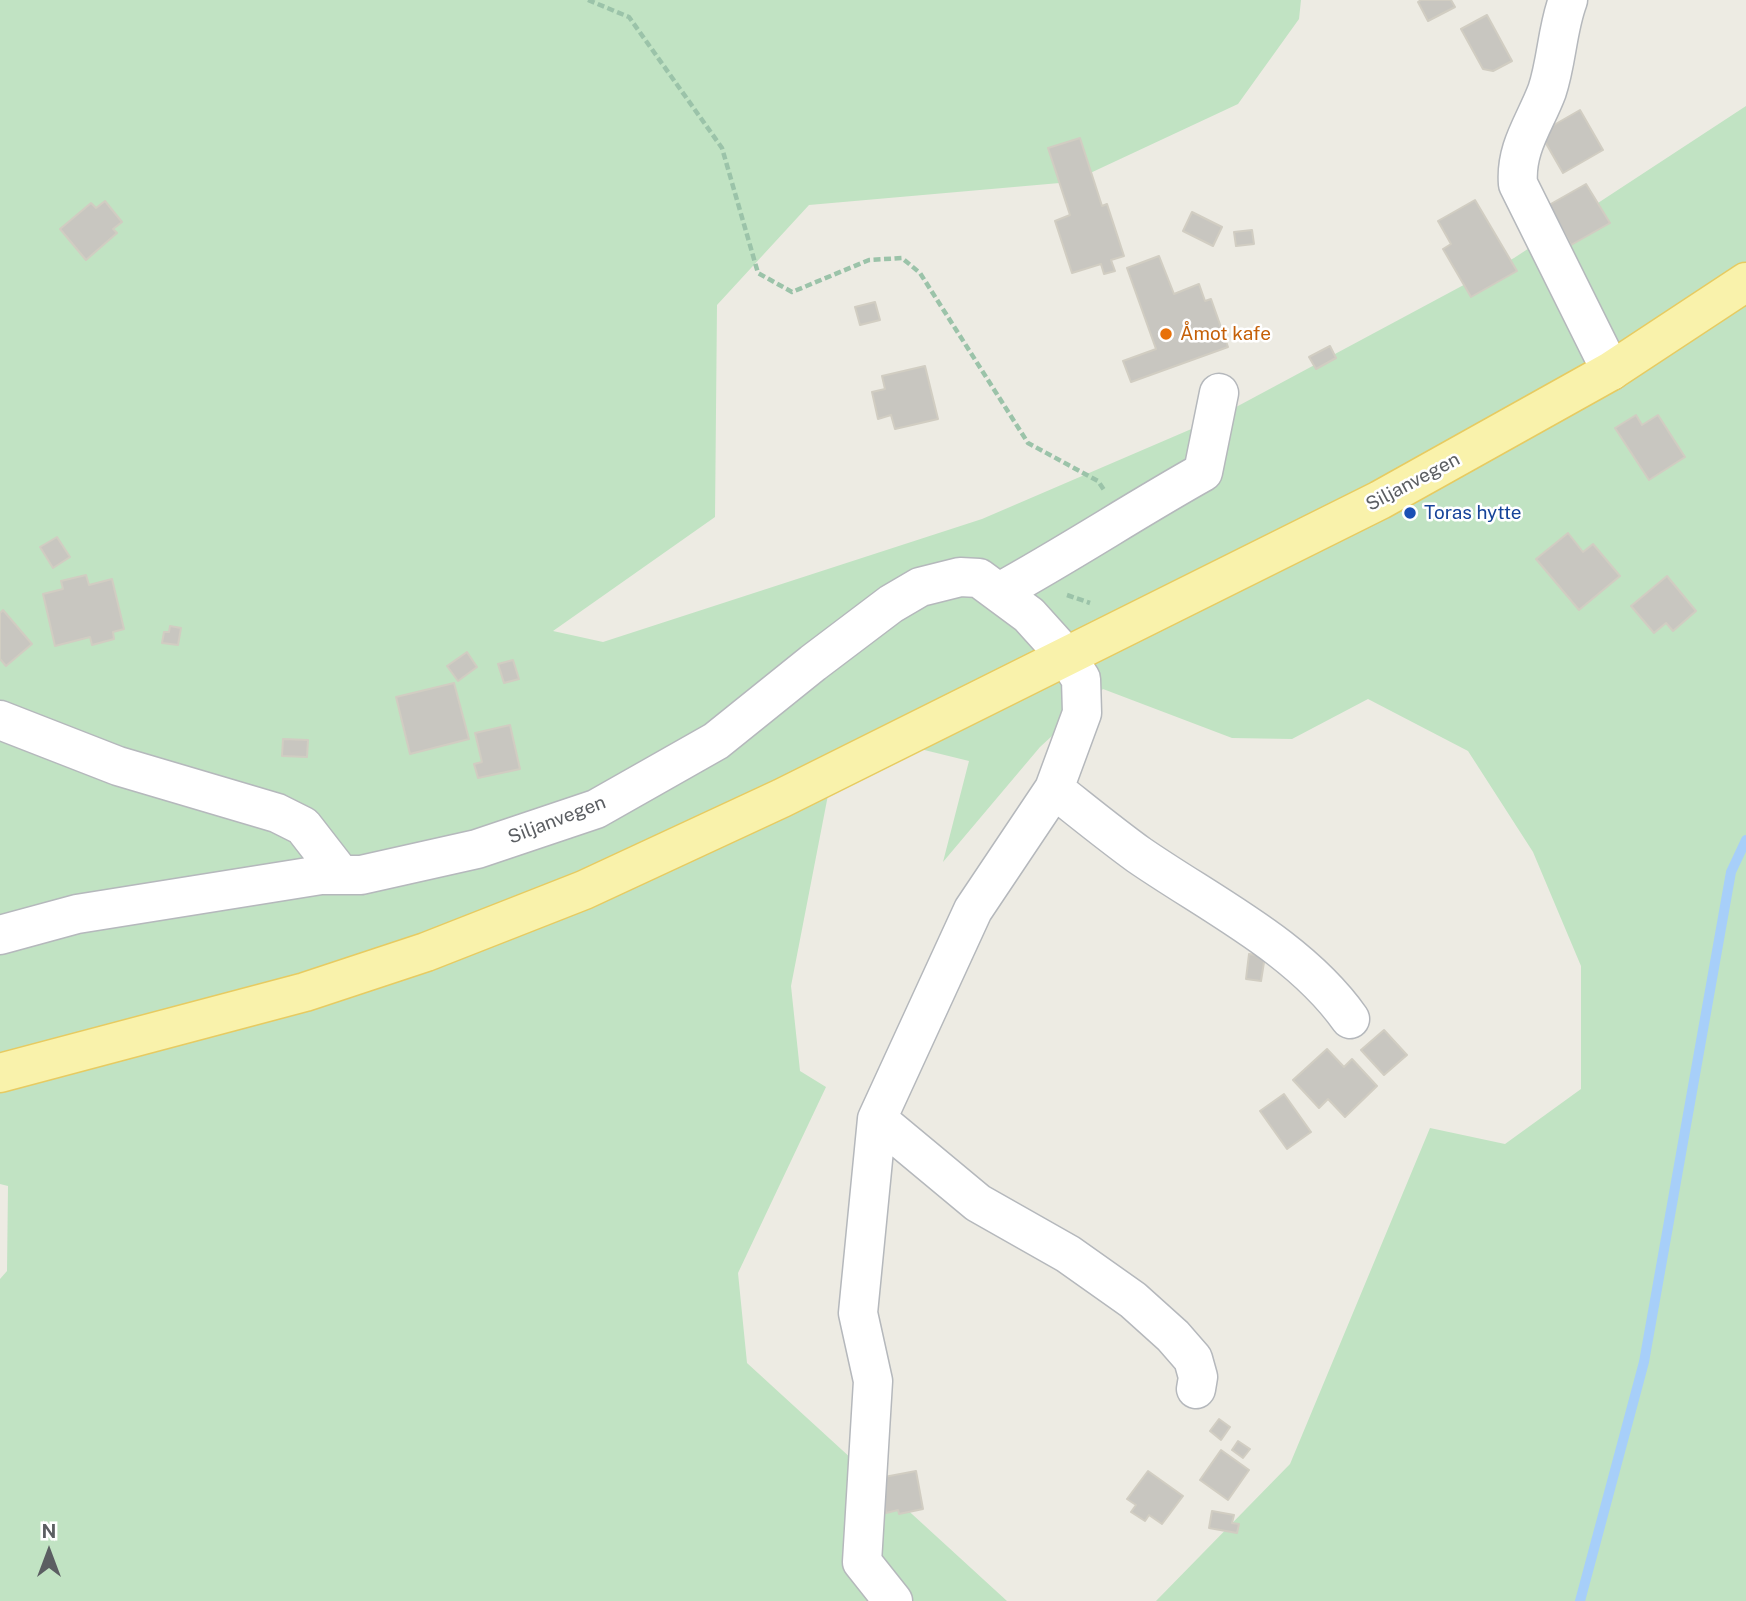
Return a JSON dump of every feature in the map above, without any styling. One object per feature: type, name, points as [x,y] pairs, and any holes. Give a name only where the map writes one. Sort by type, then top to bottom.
[{"type":"main road","name":"Siljanvegen","points":[[0,1073],[305,992],[426,952],[548,905],[782,798],[1380,500],[1611,371],[1746,282]]},
{"type":"street","points":[[1568,0],[1560,22],[1548,89],[1522,144],[1517,171],[1518,184],[1611,371]]},
{"type":"street","points":[[1001,591],[1071,552],[1122,517],[1203,472],[1219,393]]},
{"type":"street","name":"Siljanvegen","points":[[0,935],[77,914],[320,875],[361,875],[477,849],[596,808],[716,741],[824,654],[891,604],[920,587],[960,577],[979,578],[1001,591],[1030,615],[1066,656]]},
{"type":"street","points":[[858,1601],[873,1381],[858,1313],[877,1119],[972,910],[1054,789],[1082,713],[1081,680],[1066,656]]},
{"type":"street","points":[[0,720],[118,766],[277,813],[303,826],[341,875]]},
{"type":"street","points":[[1054,789],[1139,855],[1242,920],[1334,996],[1350,1019]]},
{"type":"street","points":[[877,1119],[978,1203],[1068,1254],[1133,1300],[1174,1336],[1193,1359],[1198,1377],[1196,1389]]},
{"type":"street","points":[[862,1562],[894,1601]]},
{"type":"path","points":[[589,0],[629,18],[722,148],[758,273],[792,292],[869,260],[902,258],[920,273],[1028,443],[1098,481],[1122,517]]},
{"type":"green space","points":[[0,0],[1301,0],[1299,19],[1238,104],[1071,182],[809,205],[717,305],[715,517],[553,631],[603,642],[982,519],[1210,421],[1514,258],[1746,106],[1746,1601],[1156,1601],[1290,1464],[1430,1128],[1505,1144],[1581,1089],[1581,966],[1533,852],[1468,751],[1368,699],[1292,739],[1232,738],[1103,689],[1040,747],[943,862],[969,761],[904,745],[828,795],[791,986],[800,1071],[826,1087],[738,1273],[747,1363],[1007,1601],[0,1601],[0,1279],[7,1271],[8,1186],[0,1184]]},
{"type":"building","points":[[1451,0],[1455,7],[1428,21],[1418,2]]},
{"type":"building","points":[[1487,15],[1512,61],[1493,71],[1483,69],[1461,29]]},
{"type":"building","points":[[1580,110],[1603,150],[1563,173],[1540,133]]},
{"type":"building","points":[[1080,138],[1102,206],[1107,204],[1124,256],[1111,260],[1115,271],[1104,274],[1101,264],[1072,273],[1055,221],[1070,215],[1048,148]]},
{"type":"building","points":[[1586,184],[1610,223],[1571,245],[1549,205]]},
{"type":"building","points":[[1475,200],[1517,271],[1471,297],[1443,249],[1451,244],[1438,221]]},
{"type":"building","points":[[105,201],[122,222],[113,229],[117,233],[86,260],[60,229],[91,203],[96,208]]},
{"type":"building","points":[[1192,212],[1222,227],[1213,246],[1183,231]]},
{"type":"building","points":[[1252,230],[1254,244],[1236,246],[1234,232]]},
{"type":"building","points":[[1159,256],[1174,294],[1199,284],[1205,301],[1211,299],[1228,347],[1131,382],[1123,361],[1156,349],[1127,268]]},
{"type":"building","points":[[875,302],[880,320],[860,325],[855,307]]},
{"type":"building","points":[[1330,346],[1336,358],[1316,369],[1309,357]]},
{"type":"building","points":[[925,366],[938,419],[895,429],[891,415],[878,419],[872,392],[885,389],[882,376]]},
{"type":"building","points":[[1636,415],[1642,425],[1658,415],[1685,457],[1649,480],[1615,428]]},
{"type":"building","points":[[1568,533],[1583,552],[1593,544],[1620,576],[1579,610],[1536,559]]},
{"type":"building","points":[[57,537],[70,557],[53,568],[40,547]]},
{"type":"building","points":[[86,575],[89,585],[112,579],[124,629],[113,632],[114,639],[92,645],[90,637],[55,646],[43,594],[63,589],[61,581]]},
{"type":"building","points":[[1667,576],[1696,611],[1673,631],[1666,623],[1654,633],[1631,606]]},
{"type":"building","points":[[3,610],[32,644],[6,666],[0,659],[0,613]]},
{"type":"building","points":[[170,626],[181,628],[178,645],[162,643],[164,632],[169,632]]},
{"type":"building","points":[[467,652],[477,667],[458,681],[447,666]]},
{"type":"building","points":[[513,660],[519,679],[504,683],[498,664]]},
{"type":"building","points":[[454,683],[469,739],[410,754],[396,697]]},
{"type":"building","points":[[510,725],[520,769],[478,778],[474,764],[482,762],[475,733]]},
{"type":"building","points":[[283,739],[308,740],[307,757],[282,756]]},
{"type":"building","points":[[1249,954],[1265,956],[1261,981],[1246,979]]},
{"type":"building","points":[[1384,1030],[1407,1055],[1384,1075],[1361,1050]]},
{"type":"building","points":[[1327,1049],[1344,1067],[1352,1059],[1377,1086],[1345,1117],[1328,1099],[1319,1108],[1293,1080]]},
{"type":"building","points":[[1284,1094],[1311,1132],[1287,1149],[1260,1111]]},
{"type":"building","points":[[1219,1419],[1230,1427],[1221,1440],[1210,1431]]},
{"type":"building","points":[[1238,1441],[1250,1449],[1243,1458],[1232,1450]]},
{"type":"building","points":[[1221,1450],[1249,1470],[1228,1500],[1200,1480]]},
{"type":"building","points":[[916,1471],[923,1509],[899,1514],[898,1510],[886,1513],[879,1478]]},
{"type":"building","points":[[1148,1471],[1183,1496],[1162,1524],[1149,1515],[1145,1521],[1131,1512],[1136,1505],[1127,1499]]},
{"type":"building","points":[[1212,1511],[1234,1515],[1232,1523],[1239,1524],[1237,1533],[1209,1528]]},
{"type":"waterway","points":[[1580,1601],[1644,1362],[1731,872],[1746,840]]},
{"type":"place","name":"Åmot kafe","points":[[1166,334]]},
{"type":"place","name":"Toras hytte","points":[[1410,513]]}]
